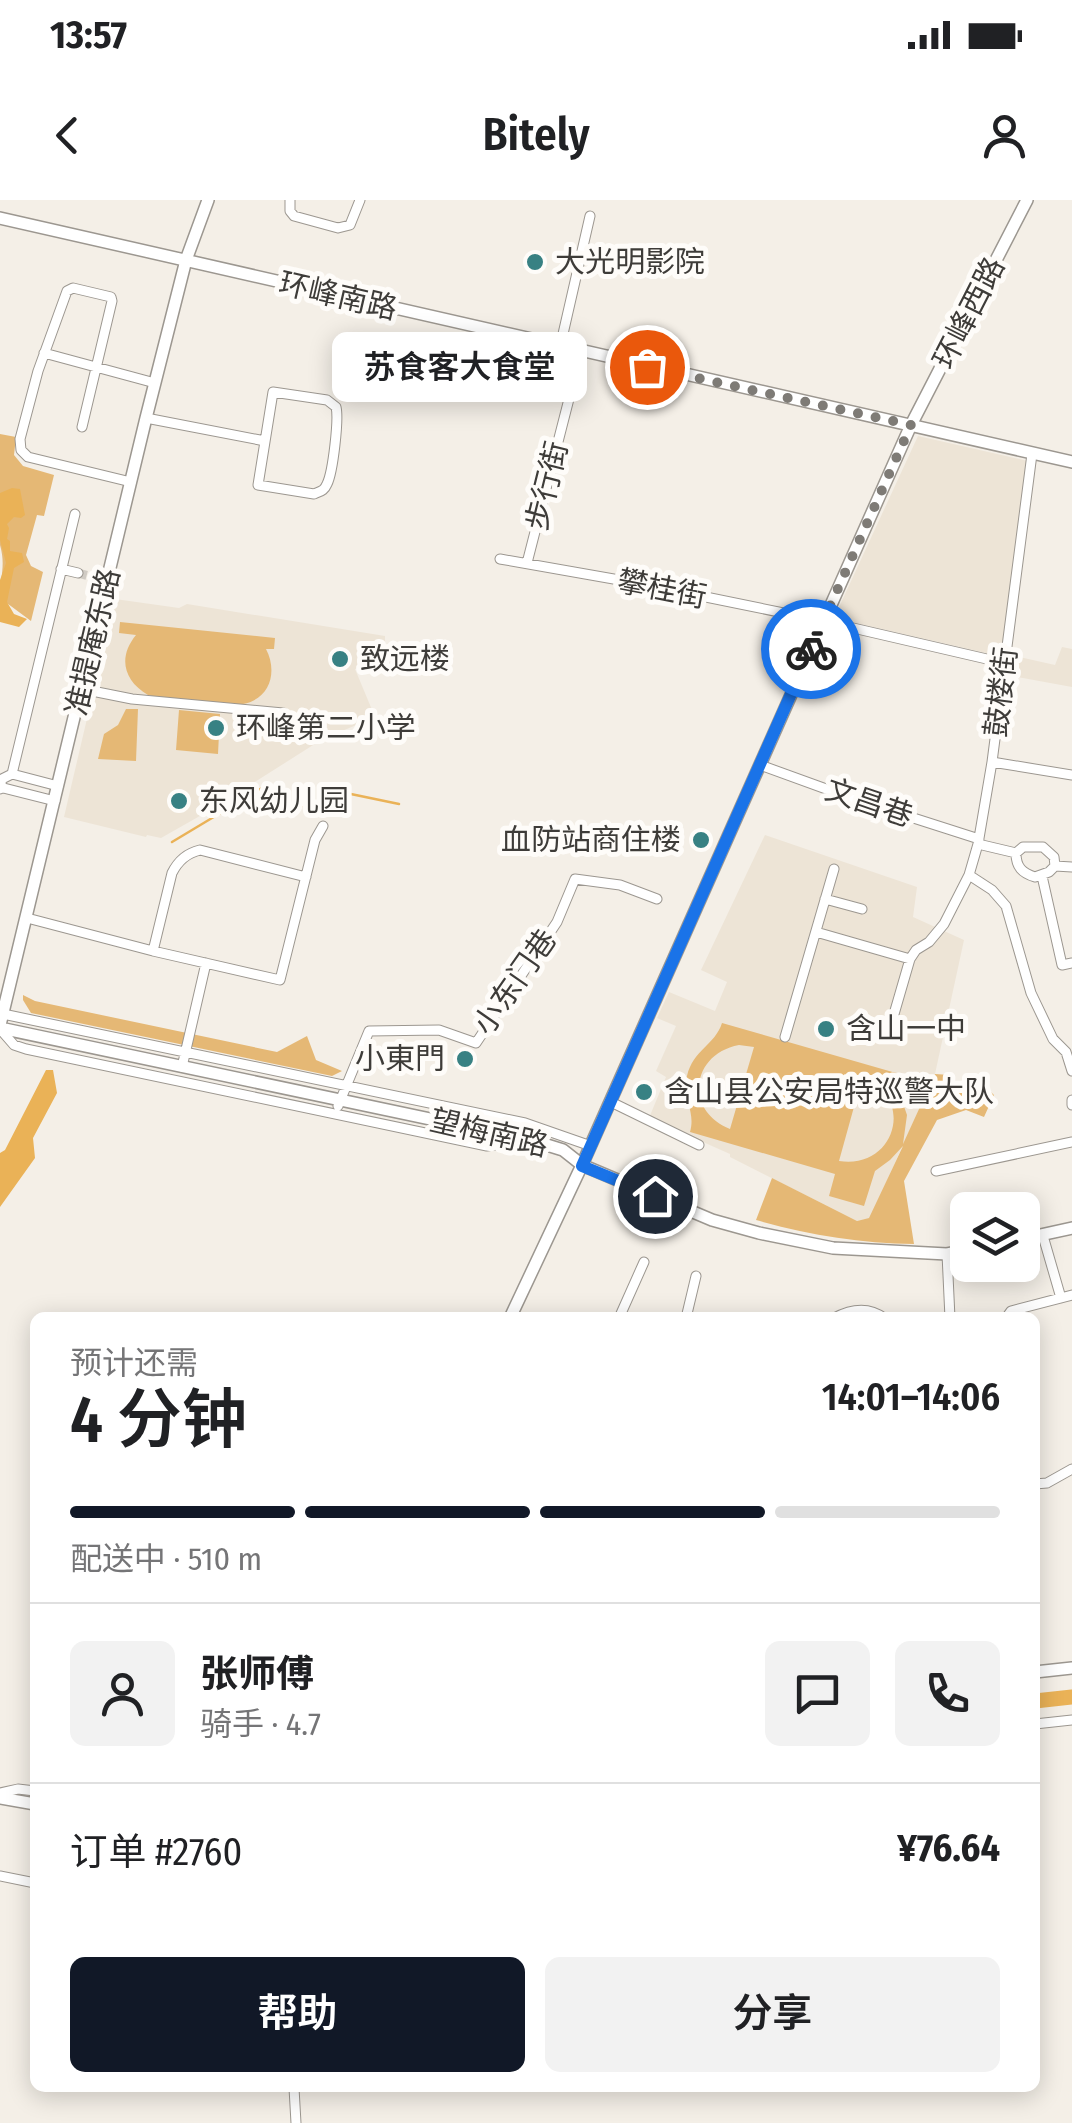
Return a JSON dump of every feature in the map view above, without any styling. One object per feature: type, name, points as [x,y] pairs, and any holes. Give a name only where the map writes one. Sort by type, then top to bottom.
[{"type":"main road","name":"准提庵东路","points":[[1,1023],[146,418],[186,260],[208,200]]},
{"type":"main road","name":"环峰西路","points":[[513,1312],[591,1146],[911,425],[1028,200]]},
{"type":"main road","name":"环峰南路","points":[[0,218],[1072,462]]},
{"type":"main road","name":"望梅南路","points":[[74,1044],[0,1028],[534,1140],[563,1150],[582,1166],[712,1220],[759,1234],[833,1248],[950,1253]]},
{"type":"main road","points":[[1040,1236],[1072,1228]]},
{"type":"main road","points":[[1040,1671],[1072,1668]]},
{"type":"main road","points":[[0,1795],[30,1803]]},
{"type":"street","points":[[290,200],[294,216],[338,228],[350,225],[360,200]]},
{"type":"street","points":[[560,347],[590,216]]},
{"type":"street","points":[[82,427],[111,297],[73,288],[44,353],[20,439],[21,450],[28,457],[131,482]]},
{"type":"street","name":"步行街","points":[[527,562],[581,352]]},
{"type":"street","points":[[44,353],[155,383]]},
{"type":"street","points":[[272,392],[327,400],[336,407],[338,419],[328,484],[320,492],[258,485],[265,441],[272,392]]},
{"type":"street","points":[[146,418],[265,441]]},
{"type":"street","name":"鼓楼街","points":[[910,959],[944,924],[968,875],[978,842],[1032,454]]},
{"type":"street","points":[[3,782],[74,514]]},
{"type":"street","name":"攀桂街","points":[[500,559],[823,622],[1004,664]]},
{"type":"street","points":[[61,569],[78,573]]},
{"type":"street","points":[[92,577],[107,580]]},
{"type":"street","points":[[82,689],[132,699],[283,713]]},
{"type":"street","points":[[992,762],[1072,775]]},
{"type":"street","name":"文昌巷","points":[[760,765],[1016,853]]},
{"type":"street","points":[[3,782],[58,786]]},
{"type":"street","points":[[3,782],[55,802]]},
{"type":"street","points":[[27,918],[280,980],[315,840],[323,826]]},
{"type":"street","points":[[1055,866],[1054,858],[1042,847],[1023,847],[1016,853],[1020,869],[1027,874],[1042,876],[1055,866],[1072,867]]},
{"type":"street","points":[[154,951],[172,873],[194,851],[306,878]]},
{"type":"street","points":[[785,1037],[834,869]]},
{"type":"street","points":[[968,875],[992,890],[1006,906],[1031,993],[1052,1039],[1066,1052],[1072,1071]]},
{"type":"street","points":[[1042,876],[1062,965],[1072,962]]},
{"type":"street","name":"小东门巷","points":[[345,1086],[369,1030],[439,1030],[476,1043],[558,922],[576,879],[620,885],[657,899]]},
{"type":"street","points":[[826,899],[862,909]]},
{"type":"street","points":[[816,932],[910,959],[892,1021]]},
{"type":"street","points":[[182,1067],[206,963]]},
{"type":"street","points":[[1,1023],[185,1052],[534,1126],[591,1146]]},
{"type":"street","points":[[1,1023],[14,1044],[26,1048],[487,1146],[534,1140]]},
{"type":"street","points":[[335,1113],[345,1086]]},
{"type":"street","points":[[610,1102],[698,1145]]},
{"type":"street","points":[[936,1171],[1072,1142]]},
{"type":"street","points":[[1011,1312],[1067,1296],[1043,1236]]},
{"type":"street","points":[[947,1254],[950,1312]]},
{"type":"street","points":[[622,1312],[644,1262]]},
{"type":"street","points":[[687,1312],[696,1276]]},
{"type":"street","points":[[847,1312],[876,1312]]},
{"type":"street","points":[[1040,1484],[1072,1469]]},
{"type":"street","points":[[1040,1723],[1072,1720]]},
{"type":"street","points":[[0,1795],[18,1789],[30,1791]]},
{"type":"street","points":[[0,1876],[30,1882]]},
{"type":"street","points":[[294,2092],[296,2123]]},
{"type":"shaded area","points":[[0,434],[16,437],[14,455],[23,466],[54,475],[44,516],[37,515],[26,555],[31,566],[43,572],[31,621],[0,598]]},
{"type":"shaded area","points":[[918,436],[1028,461],[1003,657],[834,618]]},
{"type":"shaded area","points":[[20,489],[25,515],[14,517],[7,524],[10,551],[22,553],[24,562],[14,568],[7,602],[14,614],[27,619],[19,627],[0,622],[0,580],[6,563],[0,540],[0,493]]},
{"type":"shaded area","name":"环峰第二小学","points":[[115,599],[179,608],[187,604],[385,636],[385,661],[355,669],[375,717],[321,740],[161,838],[64,817]]},
{"type":"shaded area","points":[[120,622],[275,638],[274,649],[266,649],[271,667],[269,683],[260,697],[235,705],[148,695],[128,675],[125,660],[136,635],[119,633]]},
{"type":"shaded area","points":[[1062,647],[1072,649],[1072,687],[1007,675],[1010,655],[1055,665]]},
{"type":"shaded area","points":[[126,709],[138,709],[136,761],[98,759],[104,734],[118,725]]},
{"type":"shaded area","points":[[179,710],[220,714],[218,754],[176,750]]},
{"type":"shaded area","name":"含山一中","points":[[765,835],[917,887],[913,917],[964,940],[935,1074],[870,1218],[857,1221],[730,1154],[649,1118],[666,1077],[656,1071],[676,1026],[657,1018],[669,992],[715,1011],[727,982],[701,970]]},
{"type":"shaded area","points":[[23,995],[35,1001],[277,1052],[307,1036],[316,1060],[342,1071],[332,1076],[31,1013]]},
{"type":"shaded area","points":[[722,1023],[903,1075],[898,1089],[907,1115],[903,1144],[935,1074],[950,1075],[950,1086],[981,1082],[994,1095],[984,1117],[966,1110],[937,1120],[904,1181],[914,1244],[834,1237],[756,1220],[772,1178],[857,1221],[869,1218],[903,1146],[875,1171],[864,1206],[829,1196],[835,1174],[690,1132],[687,1076]],"holes":[[[739,1045],[754,1047],[730,1129],[705,1110],[699,1084],[711,1059]],[[862,1078],[879,1087],[889,1100],[892,1130],[874,1154],[859,1161],[839,1161]]]},
{"type":"shaded area","points":[[46,1070],[53,1070],[57,1093],[33,1138],[35,1158],[0,1207],[0,1153]]},
{"type":"waterway","points":[[172,842],[262,788],[295,808],[346,793],[399,804]]},
{"type":"waterway","points":[[1040,1700],[1072,1697]]},
{"type":"tunnel","points":[[78,573],[93,577]]},
{"type":"way so far","points":[[647,367],[911,425],[811,649]]},
{"type":"place","name":"大光明影院","points":[[535,262]]},
{"type":"place","name":"苏食客大食堂","points":[[647,367]]},
{"type":"place","name":"致远楼","points":[[340,659]]},
{"type":"place","name":"环峰第二小学","points":[[216,728]]},
{"type":"place","name":"东风幼儿园","points":[[179,801]]},
{"type":"place","name":"血防站商住楼","points":[[701,840]]},
{"type":"place","name":"含山一中","points":[[826,1029]]},
{"type":"place","name":"小東門","points":[[465,1059]]},
{"type":"place","name":"含山县公安局特巡警大队","points":[[644,1092]]},
{"type":"route","points":[[655,1196],[582,1166],[811,649]]}]
